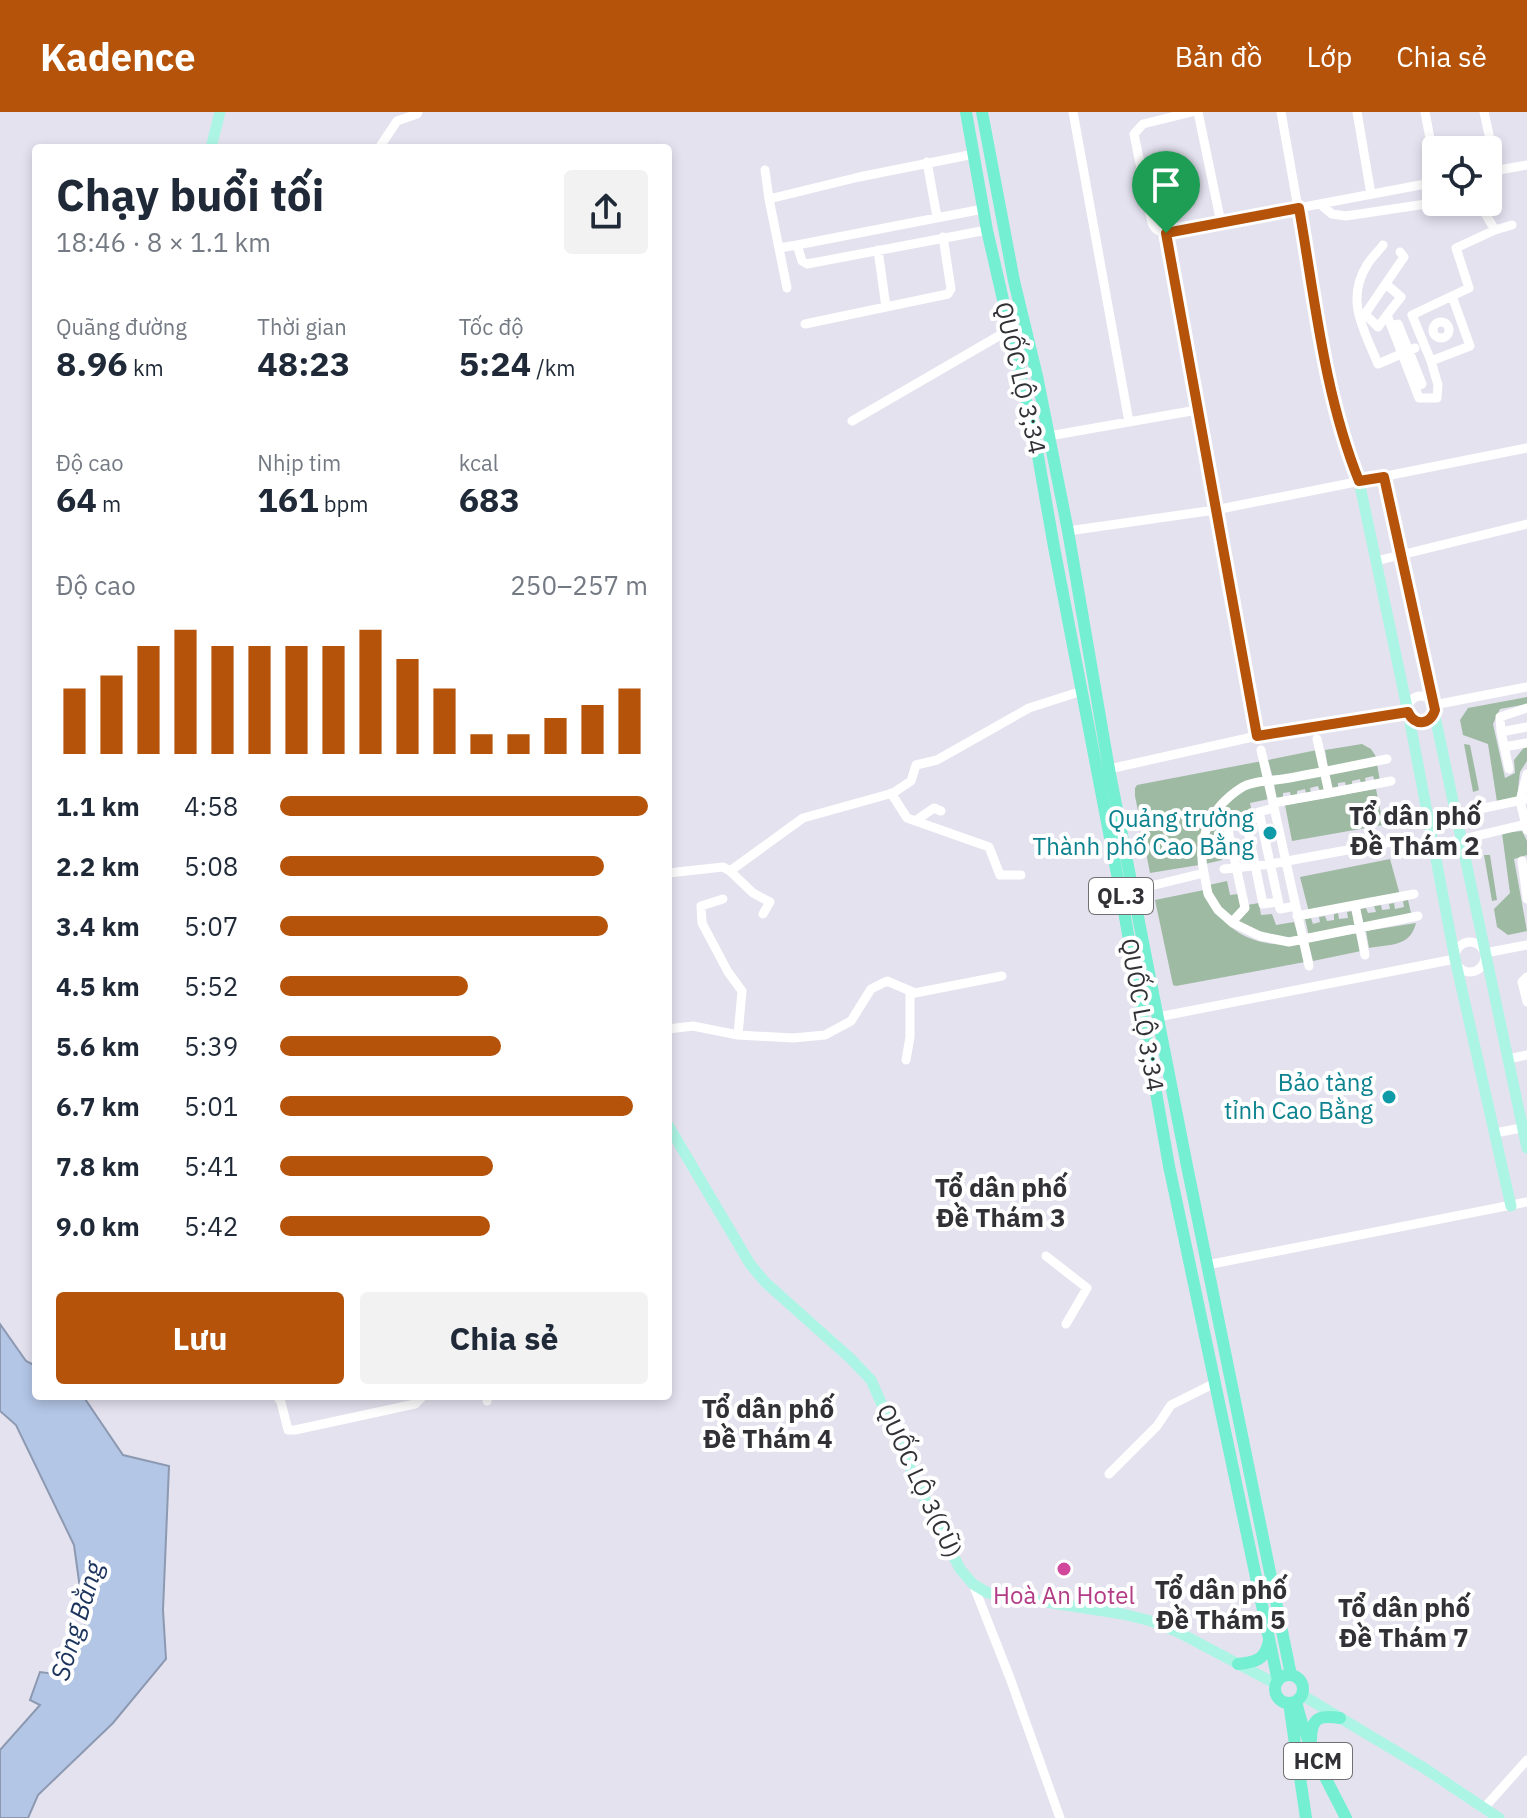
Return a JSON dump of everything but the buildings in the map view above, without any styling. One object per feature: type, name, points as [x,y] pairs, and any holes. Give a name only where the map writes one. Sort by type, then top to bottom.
[{"type":"highway","name":"QUỐC LỘ 3;34","points":[[966,112],[987,230],[1035,439],[1082,691],[1134,890],[1291,1675]]},
{"type":"highway","name":"QUỐC LỘ 3;34","points":[[982,112],[1014,281],[1037,376],[1068,531],[1103,770],[1170,1169],[1277,1682]]},
{"type":"highway","points":[[1009,330],[1025,326]]},
{"type":"highway","points":[[1049,518],[1068,531]]},
{"type":"highway","points":[[1144,1020],[1158,1017]]},
{"type":"highway","points":[[1170,1169],[1187,1166]]},
{"type":"highway","points":[[1238,1664],[1260,1659],[1267,1652],[1269,1641]]},
{"type":"highway","points":[[1277,1682],[1283,1676],[1291,1675]]},
{"type":"highway","name":"HCM","points":[[1291,1675],[1302,1684],[1295,1700],[1306,1818]]},
{"type":"highway","name":"HCM","points":[[1277,1682],[1277,1695],[1282,1700],[1295,1700]]},
{"type":"highway","name":"HCM","points":[[1295,1700],[1311,1747],[1346,1818]]},
{"type":"highway","points":[[1311,1747],[1311,1728],[1318,1719],[1326,1716],[1340,1718]]},
{"type":"main road","points":[[212,144],[220,112]]},
{"type":"main road","points":[[1384,477],[1527,1148]]},
{"type":"main road","points":[[1359,481],[1408,712],[1455,959],[1511,1206]]},
{"type":"main road","name":"QUỐC LỘ 3(CŨ)","points":[[672,1135],[750,1264],[765,1282],[871,1380],[925,1499],[960,1569],[973,1584],[988,1593],[1151,1621],[1277,1682]]},
{"type":"main road","points":[[1295,1700],[1340,1718],[1499,1818]]},
{"type":"street","points":[[382,144],[397,121],[418,112]]},
{"type":"street","points":[[1073,112],[1129,422]]},
{"type":"street","points":[[1221,223],[1195,112],[1143,124],[1134,134],[1152,223],[1157,231],[1166,233],[1221,223],[1422,185]]},
{"type":"street","points":[[1281,112],[1326,366],[1341,429],[1359,481]]},
{"type":"street","points":[[1357,112],[1371,194]]},
{"type":"street","points":[[1425,112],[1430,136]]},
{"type":"street","points":[[1484,112],[1487,136]]},
{"type":"street","points":[[769,199],[974,154]]},
{"type":"street","points":[[927,162],[937,217]]},
{"type":"street","points":[[1502,170],[1527,165]]},
{"type":"street","points":[[1509,168],[1527,173]]},
{"type":"street","points":[[765,170],[787,288]]},
{"type":"street","points":[[1320,204],[1332,214],[1346,216],[1426,204],[1483,210],[1495,230]]},
{"type":"street","points":[[779,248],[983,209]]},
{"type":"street","points":[[1387,315],[1398,325],[1421,385],[1419,398],[1437,398],[1438,385],[1431,361],[1412,315],[1469,288],[1456,248],[1512,225]]},
{"type":"street","points":[[887,226],[892,248]]},
{"type":"street","points":[[797,245],[802,261],[807,264],[987,230]]},
{"type":"street","points":[[857,232],[863,253]]},
{"type":"street","points":[[1166,233],[1257,736]]},
{"type":"street","points":[[805,324],[949,293],[951,289],[943,237]]},
{"type":"street","points":[[1383,245],[1367,265],[1356,294],[1356,311],[1378,327],[1401,297],[1386,284]]},
{"type":"street","points":[[878,250],[886,307]]},
{"type":"street","points":[[1362,315],[1404,257],[1400,252]]},
{"type":"street","points":[[1431,361],[1470,346],[1452,296]]},
{"type":"street","points":[[1435,312],[1448,348]]},
{"type":"street","points":[[1362,315],[1378,364],[1408,351]]},
{"type":"street","points":[[852,421],[1009,330]]},
{"type":"street","points":[[1049,436],[1197,410]]},
{"type":"street","points":[[1068,531],[1215,510],[1527,448]]},
{"type":"street","points":[[1376,561],[1527,524]]},
{"type":"street","points":[[1434,705],[1527,687]]},
{"type":"street","points":[[730,871],[803,818],[891,793],[911,781],[916,765],[937,760],[1029,708],[1082,691]]},
{"type":"street","points":[[1425,696],[1434,705],[1434,714],[1428,721],[1420,723],[1412,719],[1408,712],[1409,703],[1416,697],[1425,696]]},
{"type":"street","points":[[1509,769],[1500,717],[1527,708]]},
{"type":"street","points":[[1103,770],[1257,736],[1408,712]]},
{"type":"street","points":[[1501,732],[1527,727]]},
{"type":"street","points":[[1317,739],[1329,793]]},
{"type":"street","points":[[1504,747],[1527,743]]},
{"type":"street","points":[[1261,750],[1309,966]]},
{"type":"street","points":[[1387,759],[1243,787],[1211,817],[1202,842],[1201,858],[1208,894],[1218,910],[1232,922],[1260,936],[1289,942],[1418,916]]},
{"type":"street","points":[[1434,846],[1526,826],[1524,800],[1527,774]]},
{"type":"street","points":[[1391,781],[1273,806],[1259,812],[1260,817],[1280,909],[1296,911],[1355,905],[1414,894]]},
{"type":"street","points":[[891,793],[907,818],[989,847],[1000,875],[1021,875]]},
{"type":"street","points":[[1428,820],[1524,800]]},
{"type":"street","points":[[915,821],[934,808],[941,811]]},
{"type":"street","points":[[1211,817],[1227,825],[1237,868],[1245,908],[1232,922]]},
{"type":"street","points":[[1260,817],[1246,821],[1263,904],[1278,902]]},
{"type":"street","points":[[1224,869],[1271,864],[1402,840]]},
{"type":"street","points":[[1522,861],[1527,899]]},
{"type":"street","points":[[672,873],[723,867],[753,893],[770,902],[763,914]]},
{"type":"street","points":[[1134,890],[1204,873]]},
{"type":"street","points":[[723,899],[701,906],[702,923],[728,972],[742,991],[738,1035]]},
{"type":"street","points":[[1355,905],[1365,955]]},
{"type":"street","points":[[1465,942],[1475,942],[1485,953],[1481,967],[1473,972],[1459,967],[1455,959],[1457,949],[1465,942]]},
{"type":"street","points":[[1485,953],[1527,945]]},
{"type":"street","points":[[1158,1017],[1455,959]]},
{"type":"street","points":[[672,1029],[693,1026],[738,1035],[793,1038],[825,1035],[851,1021],[871,989],[887,981],[915,993],[1002,976]]},
{"type":"street","points":[[1527,977],[1522,982],[1527,1002]]},
{"type":"street","points":[[906,1060],[910,1037],[910,991]]},
{"type":"street","points":[[1508,1059],[1527,1055]]},
{"type":"street","points":[[1495,1133],[1525,1128]]},
{"type":"street","points":[[1207,1265],[1527,1202]]},
{"type":"street","points":[[1046,1256],[1087,1288],[1066,1324]]},
{"type":"street","points":[[1109,1474],[1157,1426],[1171,1405],[1215,1383]]},
{"type":"street","points":[[278,1400],[288,1430],[295,1430],[415,1404],[419,1400]]},
{"type":"street","points":[[973,1584],[1060,1818]]},
{"type":"street","points":[[1485,1807],[1527,1760]]},
{"type":"green space","points":[[1527,697],[1527,704],[1500,709],[1493,724],[1505,778],[1515,773],[1514,760],[1527,746],[1527,761],[1520,772],[1517,798],[1497,802],[1488,744],[1463,735],[1460,720],[1468,708]]},
{"type":"green space","points":[[1362,744],[1371,749],[1377,758],[1328,768],[1325,750]]},
{"type":"green space","points":[[1464,744],[1470,745],[1479,790],[1473,792]]},
{"type":"green space","points":[[1317,750],[1321,769],[1273,778],[1268,760]]},
{"type":"green space","points":[[1262,761],[1265,779],[1250,783],[1211,815],[1199,865],[1150,873],[1135,796],[1137,785]]},
{"type":"green space","points":[[1377,764],[1380,781],[1375,782],[1373,776],[1365,778],[1366,783],[1361,784],[1360,779],[1352,781],[1352,786],[1346,787],[1345,782],[1338,783],[1338,789],[1332,790],[1329,773]]},
{"type":"green space","points":[[1322,774],[1325,791],[1320,792],[1318,786],[1310,788],[1311,793],[1306,794],[1305,789],[1297,791],[1297,796],[1291,797],[1290,792],[1283,793],[1283,799],[1277,800],[1274,783]]},
{"type":"green space","points":[[1266,783],[1269,799],[1250,803],[1252,813],[1241,815],[1243,827],[1232,829],[1229,842],[1220,846],[1222,860],[1205,864],[1207,839],[1215,816],[1245,788]]},
{"type":"green space","points":[[1376,789],[1383,825],[1292,841],[1285,805]]},
{"type":"green space","points":[[1522,831],[1527,841],[1527,855],[1514,859],[1527,931],[1508,935],[1497,927],[1494,909],[1510,893],[1502,833]]},
{"type":"green space","points":[[1484,855],[1490,855],[1497,900],[1492,901]]},
{"type":"green space","points":[[1390,859],[1400,895],[1309,912],[1300,877]]},
{"type":"green space","points":[[1227,881],[1230,895],[1246,893],[1247,905],[1259,903],[1261,915],[1272,914],[1276,925],[1294,922],[1299,938],[1257,932],[1228,916],[1218,907],[1209,885]]},
{"type":"green space","points":[[1204,890],[1226,923],[1242,935],[1280,945],[1300,944],[1305,962],[1173,985],[1155,900]]},
{"type":"green space","points":[[1408,900],[1412,917],[1364,926],[1360,909],[1366,908],[1368,913],[1376,912],[1374,906],[1381,905],[1382,910],[1390,909],[1389,904],[1394,903],[1395,909],[1404,907],[1403,901]]},
{"type":"green space","points":[[1353,911],[1356,927],[1309,936],[1305,919],[1311,918],[1313,924],[1320,922],[1319,917],[1334,920],[1334,914],[1338,913],[1339,919],[1348,918],[1347,912]]},
{"type":"green space","points":[[1416,923],[1404,940],[1369,948],[1366,931]]},
{"type":"green space","points":[[1357,933],[1361,951],[1313,961],[1308,942]]},
{"type":"water","points":[[0,1324],[26,1361],[32,1364],[32,1400],[86,1400],[123,1455],[169,1466],[163,1610],[166,1659],[113,1723],[38,1795],[28,1818],[0,1818],[0,1750],[40,1705],[30,1700],[40,1672],[63,1675],[86,1632],[74,1545],[16,1425],[0,1411]]},
{"type":"place","name":"Quảng trường Thành phố Cao Bằng","points":[[1270,833]]},
{"type":"place","name":"Bảo tàng tỉnh Cao Bằng","points":[[1389,1097]]},
{"type":"place","name":"Hoà An Hotel","points":[[1064,1569]]},
{"type":"district","name":"Tổ dân phố Đề Thám 2","points":[[1415,831]]},
{"type":"district","name":"Tổ dân phố Đề Thám 3","points":[[1001,1203]]},
{"type":"district","name":"Tổ dân phố Đề Thám 4","points":[[768,1424]]},
{"type":"district","name":"Tổ dân phố Đề Thám 5","points":[[1221,1605]]},
{"type":"district","name":"Tổ dân phố Đề Thám 7","points":[[1404,1623]]},
{"type":"route","points":[[1299,208],[1326,366],[1346,446],[1359,481],[1384,477],[1435,710],[1428,721],[1416,722],[1408,712],[1257,736],[1166,233],[1299,208]]},
{"type":"water label","name":"Sông Bằng","points":[[77,1621]]}]
